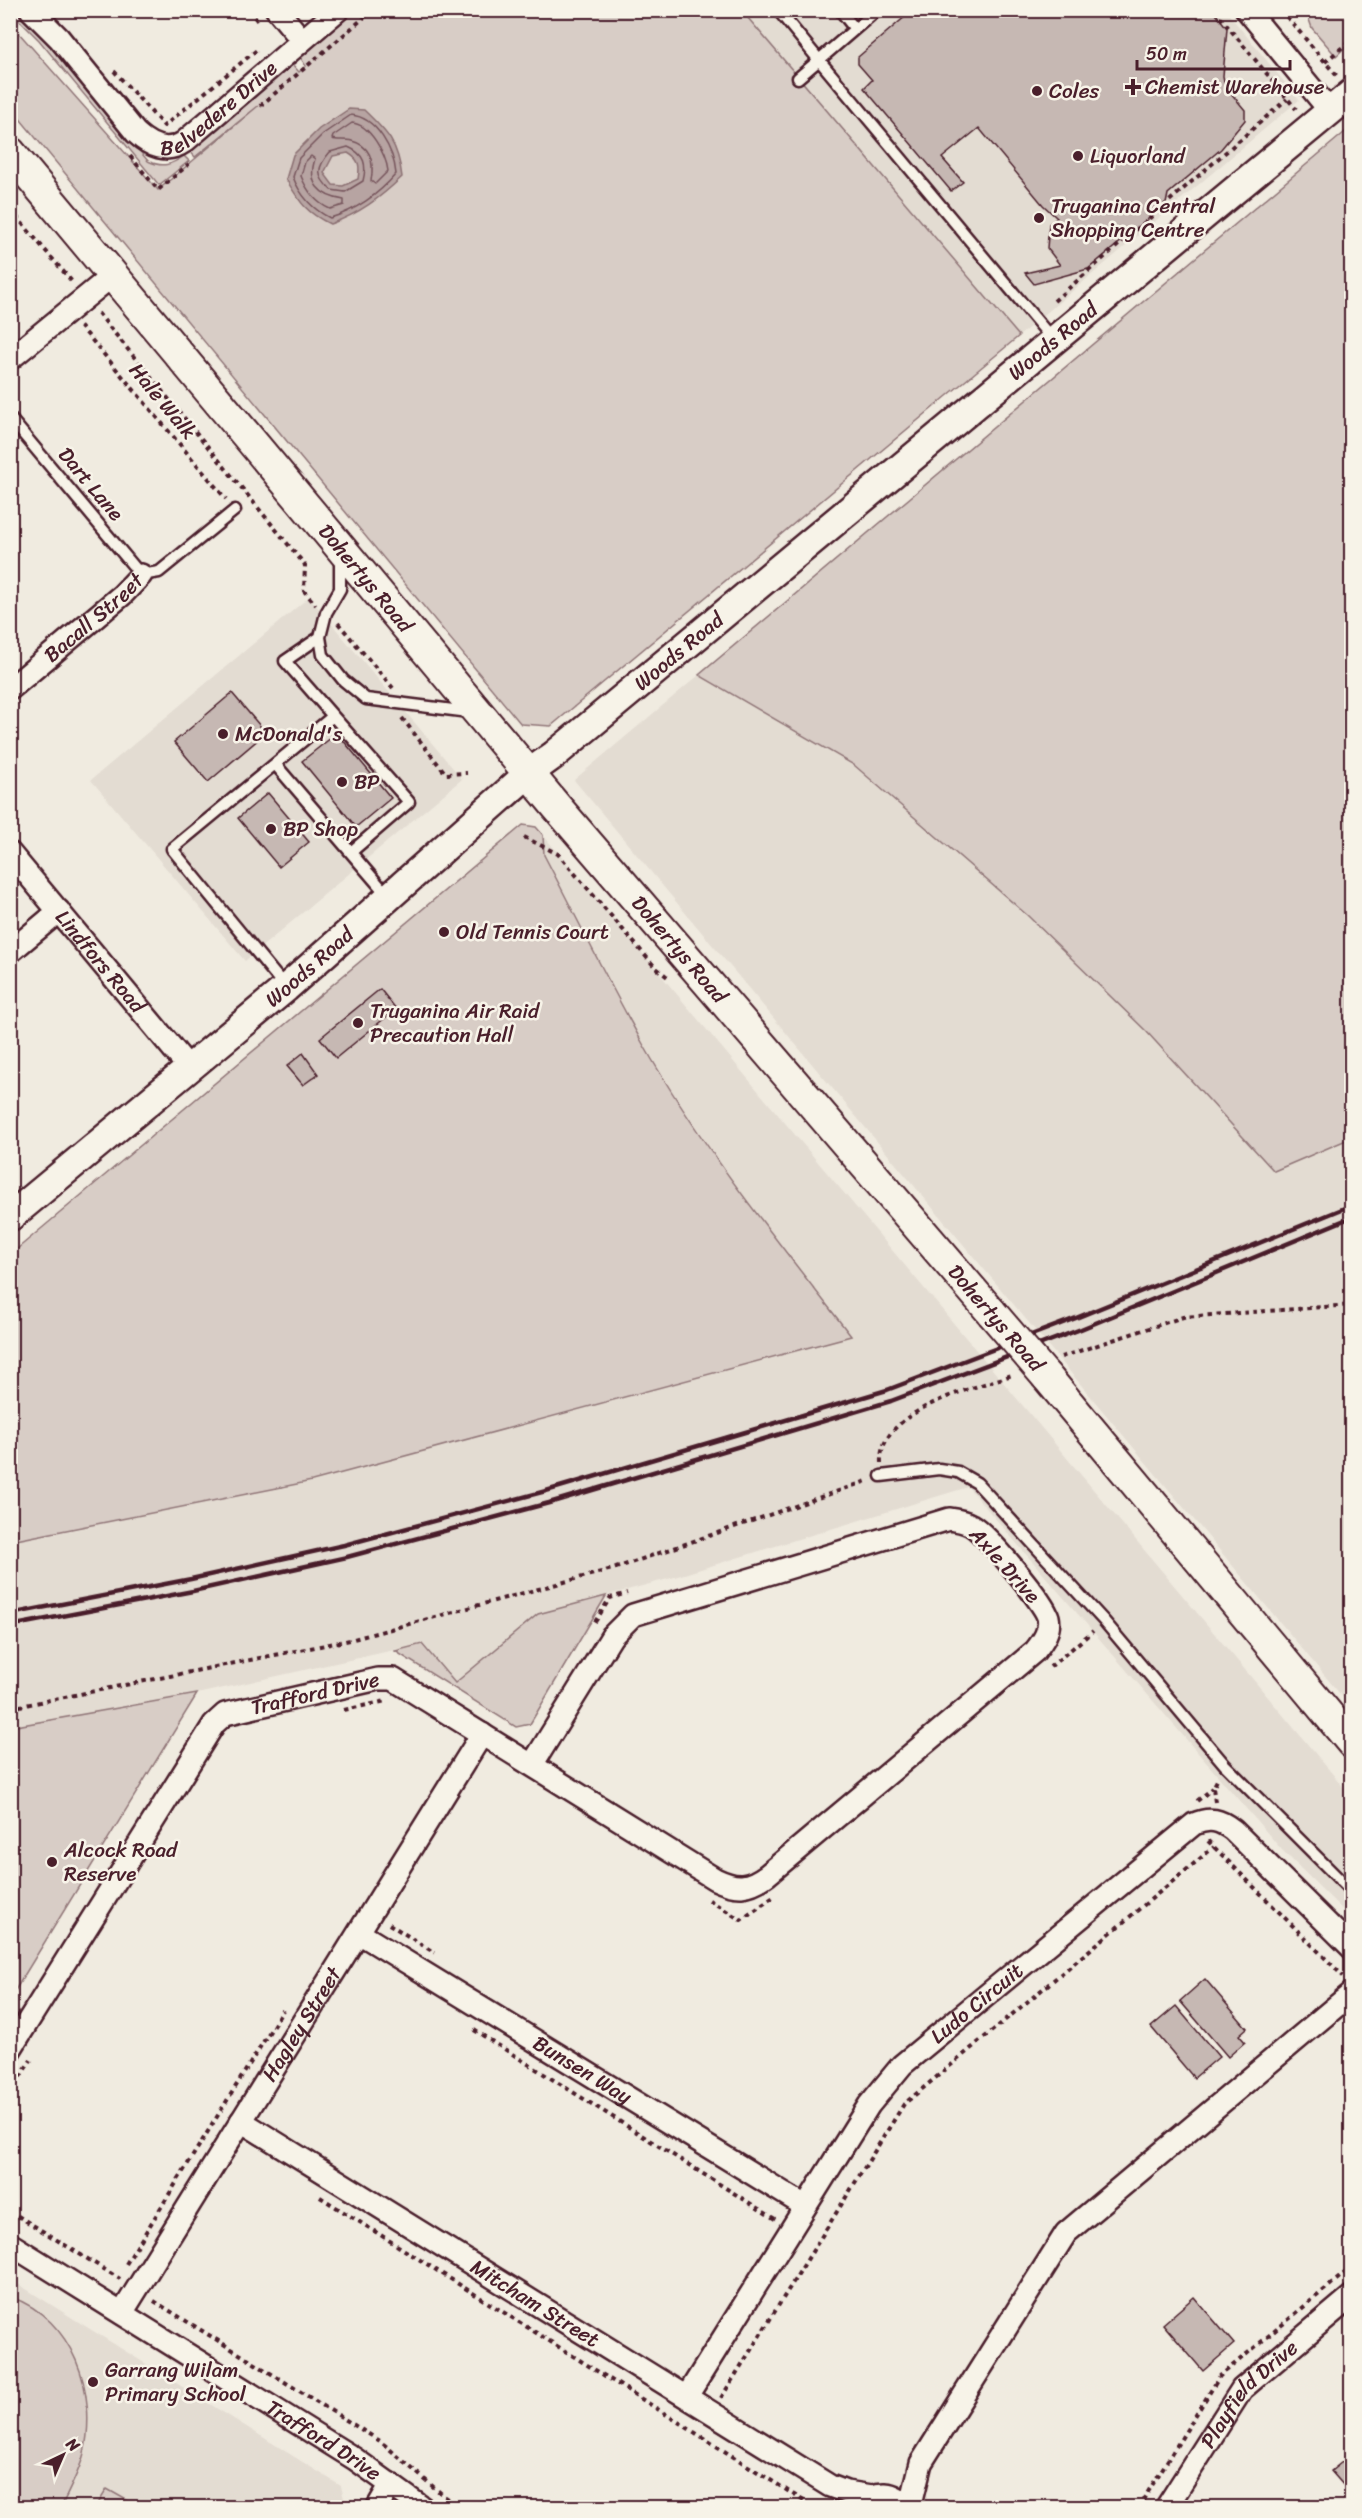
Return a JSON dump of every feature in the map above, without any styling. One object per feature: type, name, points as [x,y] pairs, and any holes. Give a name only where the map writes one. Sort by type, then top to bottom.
[{"type":"main road","name":"Dohertys Road","points":[[10,152],[478,713],[1040,1369],[1352,1743]]},
{"type":"street","name":"Belvedere Drive","points":[[31,10],[59,38],[136,133],[146,143],[159,148],[175,147],[184,142],[338,10]]},
{"type":"street","points":[[1247,10],[1320,118]]},
{"type":"street","points":[[283,17],[303,40]]},
{"type":"street","name":"Woods Road","points":[[10,1217],[286,988],[529,773],[554,755],[1351,93]]},
{"type":"street","points":[[10,359],[113,275]]},
{"type":"street","name":"Bacall Street","points":[[10,689],[122,595],[141,575]]},
{"type":"street","name":"Lindfors Road","points":[[10,853],[189,1068]]},
{"type":"street","points":[[10,952],[59,911]]},
{"type":"street","name":"Axle Drive","points":[[532,1765],[612,1636],[633,1615],[949,1519],[960,1520],[972,1525],[981,1532],[1044,1608],[1049,1624],[1042,1643],[767,1875],[746,1887]]},
{"type":"street","name":"Trafford Drive","points":[[10,2050],[214,1724],[225,1714],[386,1678],[407,1686],[715,1879],[728,1885],[746,1887]]},
{"type":"street","name":"Hagley Street","points":[[131,2318],[241,2121],[482,1734]]},
{"type":"street","points":[[1194,1824],[1210,1819],[1218,1820],[1233,1830],[1352,1948]]},
{"type":"street","name":"Ludo Circuit","points":[[691,2389],[869,2105],[902,2065],[1194,1824]]},
{"type":"street","name":"Bunsen Way","points":[[359,1933],[806,2206]]},
{"type":"street","points":[[909,2508],[921,2463],[1066,2233],[1349,1987]]},
{"type":"street","name":"Mitcham Street","points":[[241,2121],[691,2389],[830,2486],[870,2499],[892,2495],[909,2508]]},
{"type":"street","name":"Trafford Drive","points":[[10,2244],[355,2459],[423,2508]]},
{"type":"street","name":"Playfield Drive","points":[[1166,2508],[1242,2388],[1352,2296]]},
{"type":"street","points":[[870,2499],[896,2484],[921,2463]]},
{"type":"street","points":[[377,2508],[391,2484]]},
{"type":"street","name":"Mitcham Street","points":[[830,2486],[848,2508]]},
{"type":"lane","points":[[778,10],[1053,341]]},
{"type":"lane","points":[[840,10],[855,29]]},
{"type":"lane","points":[[798,78],[877,10]]},
{"type":"lane","name":"Dart Lane","points":[[10,418],[141,575]]},
{"type":"lane","name":"Bacall Street","points":[[141,575],[159,572],[235,510]]},
{"type":"lane","points":[[340,546],[340,589],[326,613],[320,637],[323,655],[344,680],[366,699],[478,713]]},
{"type":"lane","points":[[320,637],[285,661],[409,802],[351,852]]},
{"type":"lane","points":[[286,988],[172,849],[333,716]]},
{"type":"lane","points":[[275,764],[388,896]]},
{"type":"lane","points":[[881,1476],[939,1469],[958,1472],[977,1483],[1104,1621],[1225,1765],[1352,1892]]},
{"type":"path","points":[[257,109],[373,10]]},
{"type":"path","points":[[1214,10],[1287,99],[1320,118]]},
{"type":"path","points":[[1281,10],[1351,93]]},
{"type":"path","points":[[110,66],[164,126],[283,17]]},
{"type":"path","points":[[1325,62],[1352,39]]},
{"type":"path","points":[[1054,301],[1287,99]]},
{"type":"path","points":[[149,180],[158,190],[193,161]]},
{"type":"path","points":[[10,209],[305,565],[304,591],[336,620],[392,687],[399,703],[402,719],[446,774],[467,773]]},
{"type":"path","name":"Hale Walk","points":[[68,312],[235,510]]},
{"type":"path","points":[[524,837],[558,854],[655,967]]},
{"type":"path","points":[[10,1708],[350,1640],[616,1568],[881,1476],[880,1450],[894,1427],[924,1407],[1040,1369],[1183,1317],[1352,1305]]},
{"type":"path","points":[[1048,1669],[1081,1641]]},
{"type":"path","points":[[333,1713],[388,1701]]},
{"type":"path","points":[[1218,1820],[1213,1788],[1225,1765]]},
{"type":"path","points":[[1194,1824],[1349,1987]]},
{"type":"path","points":[[720,2398],[904,2104],[1214,1847]]},
{"type":"path","points":[[705,1898],[741,1920],[781,1892]]},
{"type":"path","points":[[466,2025],[778,2221]]},
{"type":"path","points":[[10,2092],[35,2052]]},
{"type":"path","points":[[318,2196],[815,2508]]},
{"type":"path","points":[[10,2211],[380,2441],[444,2496],[462,2508]]},
{"type":"path","points":[[131,2318],[145,2295],[160,2291]]},
{"type":"path","points":[[691,2389],[720,2398],[730,2404]]},
{"type":"shaded area","points":[[10,11],[15,11],[39,33],[148,161],[167,164],[184,156],[189,161],[159,185],[39,40]]},
{"type":"shaded area","points":[[355,11],[742,11],[1019,336],[551,726],[521,724],[11,108],[10,23],[158,190],[258,106],[195,157],[189,150],[292,64],[299,72],[306,66],[300,57]]},
{"type":"shaded area","name":"Truganina Central Shopping Centre","points":[[741,11],[1226,11],[1299,100],[1019,336]]},
{"type":"shaded area","points":[[1306,11],[1351,11],[1351,42],[1336,56],[1312,28]]},
{"type":"shaded area","points":[[1351,127],[1351,1138],[1274,1171],[1146,1031],[1027,915],[854,765],[699,675]]},
{"type":"shaded area","points":[[309,597],[462,779],[245,961],[91,780]]},
{"type":"shaded area","points":[[699,675],[854,765],[1027,915],[1146,1031],[1274,1170],[1351,1138],[1351,1707],[574,780]]},
{"type":"shaded area","points":[[523,825],[536,827],[543,835],[544,855],[617,997],[666,1083],[742,1194],[851,1336],[312,1481],[11,1541],[11,1254]]},
{"type":"shaded area","points":[[543,835],[1351,1796],[1351,1918],[1282,1850],[968,1487],[668,1579],[538,1614],[455,1684],[421,1644],[197,1694],[11,1727],[11,1541],[78,1529],[851,1336],[739,1191],[643,1045],[544,855]]},
{"type":"shaded area","points":[[606,1596],[530,1724],[516,1727],[395,1651],[422,1644],[455,1683],[538,1614]]},
{"type":"shaded area","name":"Alcock Road Reserve","points":[[197,1694],[11,1997],[11,1727]]},
{"type":"shaded area","name":"Garrang Wilam Primary School","points":[[10,2279],[341,2486],[344,2499],[339,2507],[11,2507]]},
{"type":"shaded area","points":[[11,2297],[33,2308],[51,2322],[65,2340],[76,2360],[83,2383],[87,2406],[84,2453],[61,2507],[11,2507]]},
{"type":"shaded area","points":[[107,2489],[139,2507],[96,2507]]},
{"type":"water","points":[[349,109],[364,110],[380,125],[395,147],[402,177],[360,210],[330,224],[322,220],[304,206],[286,179],[293,155],[319,129]],"holes":[[[348,153],[355,158],[358,164],[358,179],[343,186],[333,185],[324,173],[333,156]]]},
{"type":"building","name":"Truganina Central Shopping Centre","points":[[913,10],[1213,10],[1227,28],[1223,76],[1225,86],[1245,110],[1245,120],[1221,149],[1168,194],[1166,204],[1088,269],[1034,284],[1025,273],[1060,265],[1047,248],[1049,224],[1057,218],[1043,205],[979,128],[942,158],[963,182],[951,191],[864,88],[872,80],[858,64],[858,57]]},
{"type":"building","points":[[232,693],[266,733],[208,782],[174,742]]},
{"type":"building","points":[[337,733],[391,798],[356,827],[302,761]]},
{"type":"building","points":[[268,793],[309,842],[279,867],[238,818]]},
{"type":"building","name":"Truganina Air Raid Precaution Hall","points":[[380,989],[396,1009],[336,1058],[320,1038]]},
{"type":"building","points":[[303,1053],[318,1074],[303,1085],[287,1066]]},
{"type":"building","points":[[1205,1979],[1247,2028],[1239,2035],[1245,2042],[1228,2057],[1180,2001]]},
{"type":"building","points":[[1176,2006],[1219,2057],[1194,2078],[1151,2027]]},
{"type":"building","points":[[1194,2297],[1234,2344],[1203,2371],[1163,2324]]},
{"type":"building","points":[[1352,2454],[1352,2495],[1331,2471]]},
{"type":"railway","points":[[10,1614],[191,1579],[344,1545],[546,1491],[887,1390],[1076,1318],[1352,1205]]},
{"type":"railway","points":[[10,1626],[193,1591],[347,1557],[549,1503],[891,1401],[1081,1329],[1352,1217]]},
{"type":"place","name":"Chemist Warehouse","points":[[1133,87]]},
{"type":"place","name":"Coles","points":[[1037,91]]},
{"type":"place","name":"Liquorland","points":[[1078,156]]},
{"type":"place","name":"Truganina Central Shopping Centre","points":[[1039,218]]},
{"type":"place","name":"McDonald's","points":[[223,734]]},
{"type":"place","name":"BP","points":[[342,782]]},
{"type":"place","name":"BP Shop","points":[[271,829]]},
{"type":"place","name":"Old Tennis Court","points":[[444,932]]},
{"type":"place","name":"Truganina Air Raid Precaution Hall","points":[[358,1023]]},
{"type":"place","name":"Alcock Road Reserve","points":[[52,1862]]},
{"type":"place","name":"Garrang Wilam Primary School","points":[[93,2382]]}]
